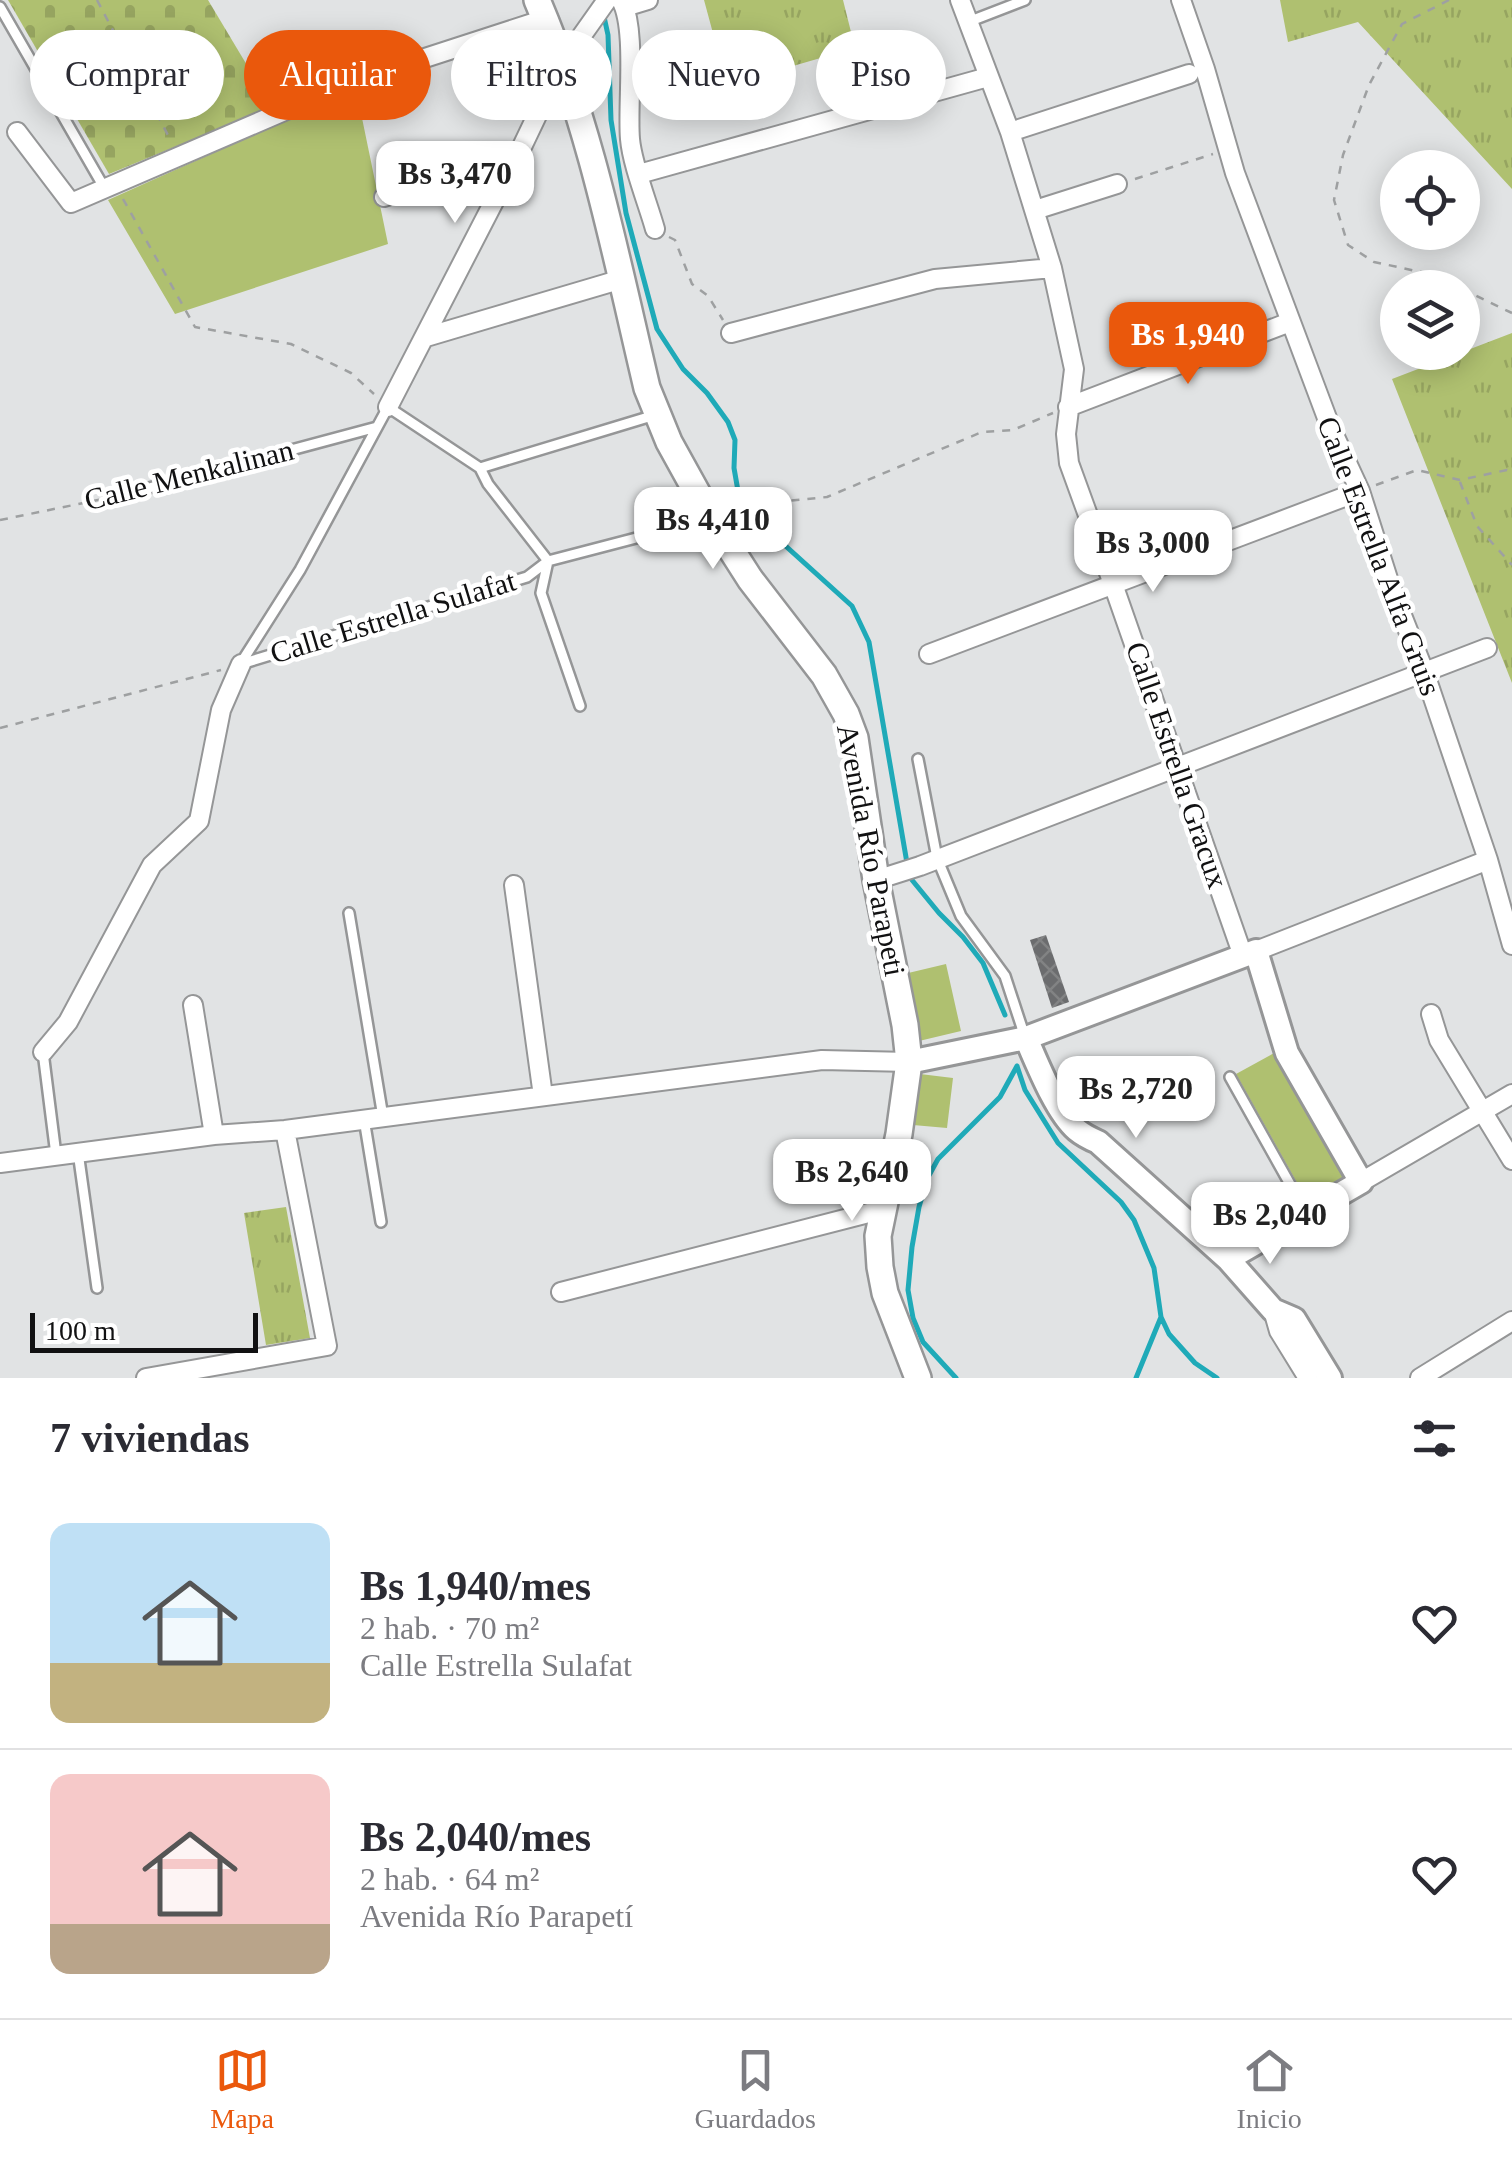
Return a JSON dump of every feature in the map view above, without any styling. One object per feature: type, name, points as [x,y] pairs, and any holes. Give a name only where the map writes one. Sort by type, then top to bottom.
[{"type":"main road","name":"Avenida Río Parapeti","points":[[579,120],[594,164],[656,414],[711,518],[750,579],[824,676],[855,738],[886,877],[910,1062],[878,1236],[885,1294],[918,1378]]},
{"type":"street","points":[[585,30],[592,20],[618,2],[648,0]]},
{"type":"street","name":"Calle Estrella Gracux","points":[[960,0],[1010,132],[1052,268],[1074,369],[1066,434],[1068,463],[1286,1053],[1361,1182]]},
{"type":"street","name":"Calle Estrella Alfa Gruis","points":[[1181,0],[1235,173],[1330,426],[1360,491],[1390,585],[1424,671],[1488,860],[1512,945]]},
{"type":"street","points":[[618,2],[630,52],[630,143],[655,229]]},
{"type":"street","points":[[17,132],[70,204],[354,80],[541,10]]},
{"type":"street","points":[[1010,132],[1189,74]]},
{"type":"street","points":[[639,174],[988,77]]},
{"type":"street","points":[[388,407],[535,120]]},
{"type":"street","points":[[384,197],[519,153]]},
{"type":"street","points":[[1035,210],[1117,184]]},
{"type":"street","points":[[731,333],[935,280],[1052,268]]},
{"type":"street","points":[[426,337],[622,279]]},
{"type":"street","points":[[1068,407],[1290,322]]},
{"type":"street","points":[[930,654],[1360,491]]},
{"type":"street","points":[[886,877],[1487,648]]},
{"type":"street","points":[[42,1052],[68,1022],[152,865],[199,822],[221,710],[241,664]]},
{"type":"street","points":[[0,1163],[822,1060],[910,1062],[1026,1038],[1488,860]]},
{"type":"street","points":[[514,885],[544,1096]]},
{"type":"street","points":[[193,1004],[214,1135]]},
{"type":"street","points":[[1431,1014],[1439,1040],[1512,1160]]},
{"type":"street","points":[[1026,1038],[1068,1120],[1228,1258],[1273,1310],[1279,1331],[1308,1378]]},
{"type":"street","points":[[1228,1258],[1512,1094]]},
{"type":"street","points":[[146,1378],[328,1346],[285,1130]]},
{"type":"street","points":[[562,1292],[884,1208]]},
{"type":"street","points":[[1273,1310],[1294,1318],[1330,1378]]},
{"type":"street","points":[[1420,1378],[1512,1321]]},
{"type":"lane","points":[[968,22],[1026,0]]},
{"type":"lane","points":[[0,7],[110,187]]},
{"type":"lane","points":[[241,664],[300,570],[388,407],[480,468],[548,561],[541,593],[580,706]]},
{"type":"lane","points":[[480,468],[656,414]]},
{"type":"lane","name":"Calle Menkalinan","points":[[119,496],[378,426]]},
{"type":"lane","name":"Calle Estrella Sulafat","points":[[241,664],[527,577],[548,561],[711,518]]},
{"type":"lane","points":[[918,758],[929,862],[1005,976],[1026,1038]]},
{"type":"lane","points":[[349,913],[374,1118],[381,1222]]},
{"type":"lane","points":[[42,1052],[56,1155]]},
{"type":"lane","points":[[1230,1077],[1306,1214]]},
{"type":"lane","points":[[78,1152],[97,1288]]},
{"type":"path","points":[[97,0],[170,139]]},
{"type":"path","points":[[1412,270],[1374,262],[1348,244],[1334,200],[1343,155],[1369,85],[1402,24],[1450,0]]},
{"type":"path","points":[[1117,184],[1218,152],[1235,173]]},
{"type":"path","points":[[110,187],[194,327],[291,344],[351,374],[388,407]]},
{"type":"path","points":[[655,229],[674,240],[692,284],[708,296],[731,333]]},
{"type":"path","points":[[1480,297],[1512,313]]},
{"type":"path","points":[[711,518],[747,505],[828,497],[982,432],[1013,430],[1068,407]]},
{"type":"path","points":[[1360,491],[1416,470],[1460,480],[1512,472]]},
{"type":"path","points":[[1460,480],[1477,526],[1512,564]]},
{"type":"path","name":"Calle Menkalinan","points":[[0,520],[119,496]]},
{"type":"path","name":"Calle Estrella Sulafat","points":[[0,728],[241,664]]},
{"type":"green space","points":[[8,0],[208,0],[244,60],[244,119],[109,174],[78,120],[224,120],[224,30],[30,30],[30,38]]},
{"type":"green space","points":[[704,0],[843,0],[850,30],[816,30],[816,59],[796,65],[796,30],[712,30]]},
{"type":"green space","points":[[1280,0],[1512,0],[1512,189],[1358,22],[1288,42]]},
{"type":"green space","points":[[287,120],[362,120],[388,244],[175,314],[108,200]]},
{"type":"green space","points":[[1512,333],[1512,683],[1392,379],[1415,370],[1480,370],[1480,345]]},
{"type":"green space","points":[[946,964],[961,1031],[919,1041],[904,974]]},
{"type":"green space","points":[[1276,1052],[1346,1177],[1306,1199],[1236,1074]]},
{"type":"green space","points":[[920,1074],[953,1078],[947,1128],[913,1125]]},
{"type":"green space","points":[[286,1207],[310,1338],[266,1345],[244,1213]]},
{"type":"building","points":[[1046,935],[1069,1002],[1052,1008],[1030,940]]},
{"type":"waterway","points":[[603,12],[608,35],[611,120],[626,213],[657,329],[683,369],[728,422],[735,440],[738,491],[757,520],[852,606],[869,642],[907,863]]},
{"type":"waterway","points":[[911,874],[983,963],[1005,1015]]},
{"type":"waterway","points":[[1017,1066],[1025,1090],[1058,1143],[1121,1202],[1134,1220],[1154,1268],[1161,1317],[1169,1334],[1195,1363],[1217,1378]]},
{"type":"waterway","points":[[956,1378],[923,1342],[913,1318],[908,1290],[919,1207],[938,1159],[1000,1097],[1017,1066]]},
{"type":"waterway","points":[[1136,1378],[1161,1317]]}]
